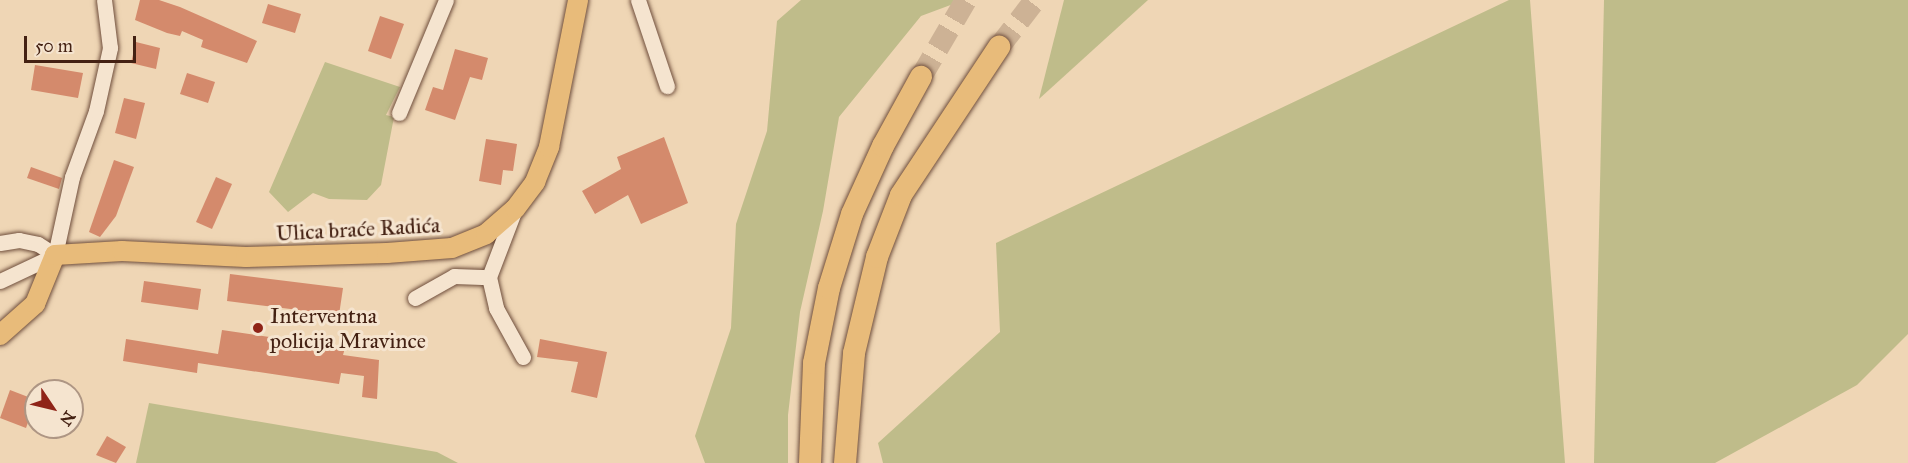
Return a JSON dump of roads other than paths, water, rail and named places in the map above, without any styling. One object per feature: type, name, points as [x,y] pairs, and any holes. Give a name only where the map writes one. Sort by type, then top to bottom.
[{"type":"highway","points":[[845,463],[854,353],[877,257],[901,195],[999,47]]},
{"type":"highway","points":[[810,463],[814,363],[829,288],[852,214],[883,146],[921,77]]},
{"type":"main road","name":"Ulica braće Radića","points":[[55,255],[122,251],[222,256],[452,248],[486,234],[516,208],[535,182],[549,147],[578,0]]},
{"type":"main road","points":[[0,335],[15,326],[35,304],[55,255]]},
{"type":"street","points":[[55,255],[72,177],[96,111],[110,48],[104,0]]},
{"type":"street","points":[[399,113],[446,0]]},
{"type":"street","points":[[638,0],[667,86]]},
{"type":"street","points":[[516,208],[489,277],[496,308],[523,357]]},
{"type":"street","points":[[0,243],[19,240],[38,244],[55,255]]},
{"type":"street","points":[[0,281],[55,255]]},
{"type":"street","points":[[415,298],[454,276],[489,277]]},
{"type":"tunnel","points":[[921,77],[966,0]]},
{"type":"tunnel","points":[[999,47],[1035,0]]},
{"type":"place","name":"Interventna policija Mravince","points":[[258,328]]}]
